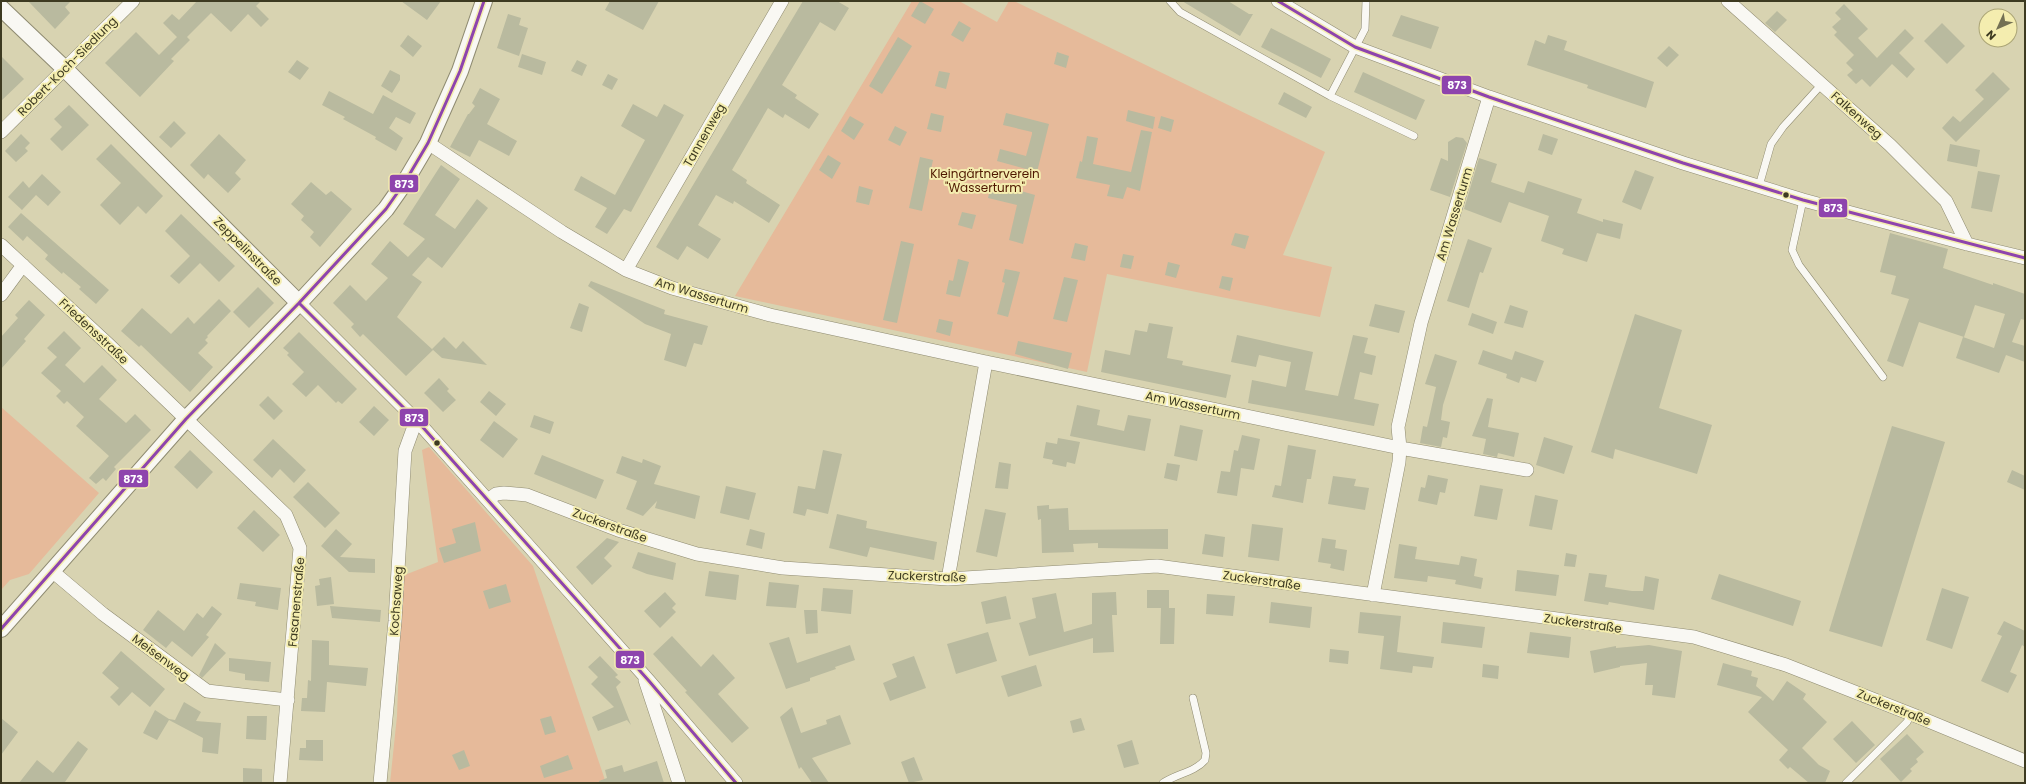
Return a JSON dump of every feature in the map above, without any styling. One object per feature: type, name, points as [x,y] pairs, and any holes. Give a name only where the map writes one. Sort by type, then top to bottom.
[{"type":"street","name":"Robert-Koch-Siedlung","points":[[1,132],[133,1]]},
{"type":"street","points":[[1,629],[186,418],[299,303],[386,209],[405,182],[428,143],[460,71],[484,1]]},
{"type":"street","name":"Tannenweg","points":[[626,270],[782,1]]},
{"type":"street","points":[[1278,1],[1355,47],[1489,97],[1803,200],[2025,258]]},
{"type":"street","name":"Falkenweg","points":[[1728,1],[1890,145],[1946,202],[1967,244]]},
{"type":"street","name":"Zeppelinstraße","points":[[1,8],[64,68],[419,423],[643,674],[736,783]]},
{"type":"street","name":"Am Wasserturm","points":[[1373,595],[1399,462],[1400,448],[1398,427],[1421,323],[1489,97]]},
{"type":"street","name":"Am Wasserturm","points":[[428,143],[562,232],[626,270],[672,288],[770,315],[986,362],[1400,448],[1526,470]]},
{"type":"street","name":"Friedensstraße","points":[[1,245],[186,418]]},
{"type":"street","points":[[1,295],[23,265]]},
{"type":"street","points":[[948,579],[986,362]]},
{"type":"street","name":"Fasanenstraße","points":[[186,418],[286,515],[300,548],[280,783]]},
{"type":"street","name":"Kochsaweg","points":[[380,783],[395,621],[405,451],[413,429],[419,423]]},
{"type":"street","name":"Zuckerstraße","points":[[488,500],[500,493],[526,495],[618,530],[697,554],[783,568],[948,579],[1157,566],[1694,637],[1786,665],[2025,761]]},
{"type":"street","name":"Meisenweg","points":[[52,571],[103,614],[207,691],[288,700]]},
{"type":"street","points":[[643,674],[678,783]]},
{"type":"lane","points":[[1170,1],[1180,12],[1330,96],[1414,136]]},
{"type":"lane","points":[[1330,96],[1364,29],[1366,1]]},
{"type":"lane","points":[[1759,186],[1771,144],[1783,127],[1822,84]]},
{"type":"lane","points":[[1803,200],[1792,250],[1799,265],[1883,377]]},
{"type":"lane","points":[[1163,783],[1173,776],[1194,769],[1205,760],[1206,753],[1193,698]]},
{"type":"lane","points":[[1846,783],[1907,722],[1911,714]]},
{"type":"green space","name":"Kleingärtnerverein \"Wasserturm\"","points":[[912,1],[959,1],[997,22],[1009,1],[1014,1],[1325,152],[1283,255],[1332,267],[1320,317],[1107,274],[1087,372],[735,296]]},
{"type":"green space","points":[[1,407],[99,493],[29,574],[10,580],[1,590]]},
{"type":"green space","points":[[429,447],[533,566],[606,783],[390,783],[397,716],[402,576],[438,562],[422,450]]},
{"type":"building","points":[[28,1],[71,1],[65,7],[70,13],[55,29]]},
{"type":"building","points":[[197,1],[261,1],[256,6],[269,19],[261,27],[248,14],[231,32],[211,13],[187,37],[190,40],[171,59],[174,61],[140,97],[105,63],[136,32],[159,55],[177,37],[163,23],[172,14],[179,20]]},
{"type":"building","points":[[401,1],[441,1],[427,20]]},
{"type":"building","points":[[610,1],[659,1],[643,30],[605,10]]},
{"type":"building","points":[[803,1],[837,1],[849,8],[835,31],[820,22],[782,85],[797,95],[795,98],[819,114],[809,129],[785,114],[783,118],[768,108],[732,170],[747,180],[746,183],[780,205],[769,223],[734,201],[733,204],[716,195],[698,225],[721,239],[708,259],[687,246],[678,260],[656,247]]},
{"type":"building","points":[[920,1],[934,9],[925,24],[911,16]]},
{"type":"building","points":[[1182,1],[1228,1],[1249,14],[1253,14],[1240,36]]},
{"type":"building","points":[[1844,4],[1868,29],[1858,38],[1877,58],[1905,29],[1914,38],[1899,53],[1915,69],[1907,78],[1892,64],[1870,87],[1862,79],[1856,84],[1847,75],[1853,70],[1846,63],[1854,55],[1834,35],[1837,32],[1832,27],[1841,19],[1835,13]]},
{"type":"building","points":[[1777,11],[1787,20],[1775,32],[1765,23]]},
{"type":"building","points":[[508,14],[521,18],[519,25],[528,28],[519,56],[497,48]]},
{"type":"building","points":[[1401,15],[1439,27],[1431,49],[1392,36]]},
{"type":"building","points":[[959,21],[971,28],[963,42],[951,35]]},
{"type":"building","points":[[1942,23],[1965,46],[1947,64],[1924,41]]},
{"type":"building","points":[[1271,28],[1331,59],[1321,78],[1261,47]]},
{"type":"building","points":[[408,35],[422,46],[413,57],[400,46]]},
{"type":"building","points":[[1548,35],[1567,41],[1564,50],[1654,82],[1646,108],[1587,88],[1588,85],[1527,65],[1535,40],[1545,44]]},
{"type":"building","points":[[898,37],[912,46],[882,94],[869,86]]},
{"type":"building","points":[[1669,46],[1679,55],[1667,67],[1657,58]]},
{"type":"building","points":[[1057,52],[1069,56],[1066,68],[1054,64]]},
{"type":"building","points":[[522,54],[546,62],[542,75],[518,67]]},
{"type":"building","points":[[1,56],[24,79],[1,101]]},
{"type":"building","points":[[297,60],[309,68],[300,80],[288,72]]},
{"type":"building","points":[[577,60],[587,65],[582,76],[571,71]]},
{"type":"building","points":[[390,70],[400,75],[400,80],[392,93],[381,86]]},
{"type":"building","points":[[939,71],[950,73],[946,89],[935,86]]},
{"type":"building","points":[[1363,72],[1425,100],[1416,120],[1354,92]]},
{"type":"building","points":[[1993,72],[2010,89],[1956,142],[1942,128],[1953,116],[1960,122],[1984,99],[1975,90]]},
{"type":"building","points":[[608,74],[618,79],[612,90],[602,85]]},
{"type":"building","points":[[480,88],[500,99],[487,124],[517,141],[509,156],[479,140],[470,157],[450,147],[468,114],[475,106],[472,103]]},
{"type":"building","points":[[329,91],[373,114],[383,95],[416,113],[410,124],[396,117],[389,128],[403,138],[396,151],[375,139],[376,137],[343,119],[345,117],[322,105]]},
{"type":"building","points":[[1284,92],[1312,107],[1306,118],[1278,104]]},
{"type":"building","points":[[633,104],[657,117],[664,104],[684,115],[631,212],[624,209],[607,234],[595,227],[607,208],[574,190],[581,176],[615,195],[645,140],[621,126]]},
{"type":"building","points":[[69,105],[89,125],[62,151],[50,139],[62,127],[54,119]]},
{"type":"building","points":[[1128,110],[1155,117],[1153,129],[1126,121]]},
{"type":"building","points":[[931,113],[944,116],[941,132],[927,129]]},
{"type":"building","points":[[1006,113],[1049,124],[1037,172],[997,161],[1000,149],[1026,156],[1032,134],[1032,132],[1003,125]]},
{"type":"building","points":[[850,116],[864,124],[854,140],[841,131]]},
{"type":"building","points":[[1161,116],[1174,120],[1171,132],[1158,128]]},
{"type":"building","points":[[174,121],[186,133],[171,148],[159,137]]},
{"type":"building","points":[[895,126],[907,132],[900,146],[888,140]]},
{"type":"building","points":[[1141,130],[1152,132],[1140,191],[1127,187],[1123,199],[1107,196],[1110,185],[1076,178],[1080,161],[1082,162],[1087,136],[1098,138],[1093,164],[1131,172]]},
{"type":"building","points":[[21,134],[30,143],[25,148],[28,151],[16,162],[5,151]]},
{"type":"building","points":[[219,134],[246,160],[235,173],[241,179],[228,193],[208,174],[204,179],[190,165]]},
{"type":"building","points":[[1543,134],[1558,139],[1552,155],[1538,150]]},
{"type":"building","points":[[1456,137],[1463,138],[1467,143],[1450,197],[1430,190],[1441,158],[1448,161],[1448,142]]},
{"type":"building","points":[[111,144],[163,196],[146,214],[138,206],[120,225],[100,205],[121,183],[96,159]]},
{"type":"building","points":[[1950,144],[1980,150],[1977,167],[1947,161]]},
{"type":"building","points":[[828,155],[841,163],[832,179],[819,170]]},
{"type":"building","points":[[920,157],[933,160],[922,211],[909,208]]},
{"type":"building","points":[[1479,158],[1497,164],[1491,182],[1524,193],[1528,181],[1582,199],[1577,213],[1603,222],[1603,219],[1623,224],[1620,239],[1597,233],[1587,262],[1562,254],[1564,249],[1541,241],[1549,216],[1509,202],[1501,223],[1464,209]]},
{"type":"building","points":[[441,165],[460,179],[435,215],[455,229],[477,199],[488,208],[442,268],[428,257],[412,275],[422,282],[397,317],[433,350],[406,376],[363,334],[360,337],[351,327],[354,324],[333,303],[350,285],[366,301],[388,278],[371,264],[390,241],[408,257],[425,239],[403,224]]},
{"type":"building","points":[[1635,170],[1654,177],[1641,210],[1622,202]]},
{"type":"building","points":[[1978,171],[2000,175],[1992,212],[1971,208]]},
{"type":"building","points":[[42,174],[61,192],[48,206],[36,195],[22,210],[8,197],[23,181],[29,188]]},
{"type":"building","points":[[311,182],[326,195],[331,191],[352,209],[320,247],[310,237],[314,232],[301,220],[304,216],[291,204]]},
{"type":"building","points":[[859,186],[873,190],[869,205],[856,202]]},
{"type":"building","points":[[991,186],[1020,194],[1021,191],[1035,195],[1023,244],[1009,240],[1017,205],[988,198]]},
{"type":"building","points":[[962,212],[976,215],[972,229],[958,225]]},
{"type":"building","points":[[21,213],[109,290],[96,304],[79,289],[81,287],[63,272],[62,274],[45,259],[48,255],[27,236],[23,241],[8,227]]},
{"type":"building","points":[[181,214],[235,266],[219,282],[200,263],[179,284],[170,276],[190,256],[165,231]]},
{"type":"building","points":[[1235,233],[1249,236],[1245,249],[1231,245]]},
{"type":"building","points":[[1890,233],[1948,249],[1943,268],[2025,294],[2025,320],[2021,319],[2012,342],[2025,346],[2025,362],[2006,355],[1999,373],[1956,358],[1963,337],[1994,348],[2005,314],[1975,305],[1964,337],[1919,322],[1903,367],[1887,361],[1909,299],[1891,294],[1896,276],[1880,272]]},
{"type":"building","points":[[1468,239],[1492,248],[1483,273],[1480,272],[1469,308],[1447,301]]},
{"type":"building","points":[[901,241],[914,244],[897,323],[883,320]]},
{"type":"building","points":[[1075,243],[1088,246],[1085,261],[1071,258]]},
{"type":"building","points":[[1123,254],[1134,256],[1131,269],[1120,267]]},
{"type":"building","points":[[958,259],[969,262],[960,297],[946,294],[949,280],[953,281]]},
{"type":"building","points":[[1168,262],[1180,265],[1176,278],[1165,275]]},
{"type":"building","points":[[1005,269],[1020,272],[1008,317],[997,314],[1005,283],[1002,282]]},
{"type":"building","points":[[1222,276],[1233,278],[1230,291],[1219,288]]},
{"type":"building","points":[[1064,277],[1078,280],[1067,322],[1053,319]]},
{"type":"building","points":[[591,281],[665,310],[664,314],[708,326],[702,345],[694,343],[686,367],[664,360],[671,334],[645,324],[588,286]]},
{"type":"building","points":[[258,287],[274,303],[249,328],[233,312]]},
{"type":"building","points":[[219,299],[231,311],[207,336],[208,337],[205,340],[208,343],[198,353],[213,367],[190,392],[141,345],[139,347],[121,331],[142,308],[171,334],[188,317],[194,324]]},
{"type":"building","points":[[29,300],[45,315],[24,339],[26,341],[1,369],[1,337],[18,318],[15,315]]},
{"type":"building","points":[[579,303],[589,307],[582,332],[570,328]]},
{"type":"building","points":[[1375,304],[1405,311],[1399,333],[1369,326]]},
{"type":"building","points":[[1510,305],[1528,311],[1523,328],[1504,323]]},
{"type":"building","points":[[1472,313],[1497,322],[1493,334],[1468,325]]},
{"type":"building","points":[[1635,314],[1682,330],[1659,408],[1712,425],[1697,474],[1615,449],[1613,459],[1591,452]]},
{"type":"building","points":[[939,319],[953,322],[950,336],[936,332]]},
{"type":"building","points":[[1149,323],[1173,327],[1167,358],[1183,361],[1182,365],[1231,375],[1226,398],[1101,372],[1105,350],[1130,355],[1135,330],[1147,332]]},
{"type":"building","points":[[64,331],[81,348],[65,365],[84,383],[102,365],[117,380],[99,399],[126,423],[135,414],[151,430],[114,467],[116,469],[106,481],[103,478],[96,484],[89,478],[109,456],[76,426],[84,417],[67,401],[64,404],[56,396],[61,391],[41,373],[57,357],[47,348]]},
{"type":"building","points":[[299,332],[357,389],[342,404],[338,401],[336,403],[318,385],[306,397],[292,384],[304,372],[287,355],[289,353],[283,348]]},
{"type":"building","points":[[1237,335],[1313,352],[1305,390],[1338,396],[1353,335],[1368,338],[1364,353],[1376,356],[1372,375],[1360,372],[1354,399],[1379,404],[1374,426],[1248,403],[1252,380],[1286,387],[1291,362],[1259,355],[1256,367],[1231,362]]},
{"type":"building","points":[[444,337],[456,349],[463,341],[487,365],[442,358],[432,349]]},
{"type":"building","points":[[1018,341],[1072,353],[1068,369],[1015,354]]},
{"type":"building","points":[[1483,350],[1512,360],[1515,351],[1544,361],[1536,382],[1521,377],[1519,383],[1506,378],[1507,374],[1478,364]]},
{"type":"building","points":[[1435,354],[1457,361],[1443,405],[1441,420],[1450,422],[1447,438],[1443,437],[1441,447],[1420,443],[1423,426],[1427,427],[1436,387],[1425,384]]},
{"type":"building","points":[[439,378],[449,389],[447,391],[456,400],[443,412],[424,393]]},
{"type":"building","points":[[489,391],[506,404],[496,416],[480,402]]},
{"type":"building","points":[[268,396],[283,411],[274,420],[259,405]]},
{"type":"building","points":[[1487,398],[1493,399],[1488,427],[1519,433],[1514,457],[1498,453],[1497,457],[1483,454],[1486,439],[1472,436]]},
{"type":"building","points":[[1077,405],[1100,410],[1097,425],[1124,431],[1128,415],[1151,419],[1145,451],[1070,436]]},
{"type":"building","points":[[374,406],[389,420],[374,436],[359,422]]},
{"type":"building","points":[[534,415],[554,422],[550,434],[530,427]]},
{"type":"building","points":[[494,421],[518,439],[503,458],[480,440]]},
{"type":"building","points":[[1180,425],[1203,430],[1197,461],[1174,456]]},
{"type":"building","points":[[1892,426],[1945,442],[1882,647],[1829,631]]},
{"type":"building","points":[[1242,435],[1260,439],[1254,470],[1241,468],[1237,496],[1217,493],[1221,471],[1230,472],[1234,450],[1238,451]]},
{"type":"building","points":[[1544,437],[1573,446],[1564,474],[1536,465]]},
{"type":"building","points":[[1058,438],[1080,442],[1075,464],[1067,462],[1066,467],[1052,464],[1053,460],[1043,458],[1046,442],[1057,444]]},
{"type":"building","points":[[273,439],[306,470],[294,483],[280,469],[272,478],[253,460]]},
{"type":"building","points":[[1288,445],[1316,450],[1311,479],[1307,479],[1303,503],[1272,497],[1275,485],[1281,486]]},
{"type":"building","points":[[190,450],[213,472],[197,489],[174,467]]},
{"type":"building","points":[[823,450],[842,454],[828,514],[807,509],[805,516],[793,513],[798,486],[815,489]]},
{"type":"building","points":[[542,455],[604,480],[596,499],[534,474]]},
{"type":"building","points":[[622,456],[642,463],[643,459],[661,466],[654,484],[700,496],[695,519],[655,508],[657,501],[643,516],[626,509],[637,481],[616,473]]},
{"type":"building","points":[[999,462],[1011,464],[1008,489],[995,488]]},
{"type":"building","points":[[1167,463],[1180,465],[1177,481],[1164,478]]},
{"type":"building","points":[[2012,470],[2025,476],[2025,490],[2007,482]]},
{"type":"building","points":[[1428,475],[1448,479],[1445,493],[1440,492],[1437,505],[1418,501],[1421,487],[1425,488]]},
{"type":"building","points":[[1333,476],[1356,479],[1354,486],[1369,488],[1365,510],[1328,504]]},
{"type":"building","points":[[308,482],[340,513],[325,528],[293,497]]},
{"type":"building","points":[[1480,485],[1503,489],[1497,520],[1474,516]]},
{"type":"building","points":[[726,486],[756,493],[749,520],[720,513]]},
{"type":"building","points":[[1535,495],[1558,500],[1552,530],[1529,526]]},
{"type":"building","points":[[1049,505],[1049,509],[1068,508],[1069,530],[1168,529],[1168,549],[1098,548],[1098,543],[1073,544],[1074,552],[1042,553],[1041,519],[1038,520],[1037,506]]},
{"type":"building","points":[[985,509],[1006,513],[997,557],[976,552]]},
{"type":"building","points":[[254,510],[280,535],[263,552],[237,528]]},
{"type":"building","points":[[837,514],[867,521],[866,528],[937,542],[934,560],[870,547],[867,557],[829,548]]},
{"type":"building","points":[[475,522],[481,551],[444,563],[439,548],[456,543],[452,529]]},
{"type":"building","points":[[1252,524],[1283,528],[1279,561],[1248,557]]},
{"type":"building","points":[[336,529],[352,544],[340,557],[375,559],[375,573],[349,572],[321,546]]},
{"type":"building","points":[[750,529],[765,533],[762,549],[746,545]]},
{"type":"building","points":[[1205,534],[1225,537],[1223,557],[1202,554]]},
{"type":"building","points":[[607,538],[619,542],[604,558],[612,566],[592,585],[576,567]]},
{"type":"building","points":[[1322,538],[1336,540],[1335,548],[1347,550],[1344,571],[1330,568],[1331,564],[1318,562]]},
{"type":"building","points":[[1399,544],[1417,547],[1415,559],[1459,565],[1461,556],[1477,559],[1474,576],[1483,578],[1481,589],[1455,584],[1456,580],[1428,576],[1427,582],[1394,578]]},
{"type":"building","points":[[638,552],[676,563],[673,580],[647,574],[632,568]]},
{"type":"building","points":[[1566,553],[1577,555],[1575,567],[1564,566]]},
{"type":"building","points":[[1517,570],[1559,575],[1556,596],[1515,591]]},
{"type":"building","points":[[709,571],[739,575],[736,600],[705,596]]},
{"type":"building","points":[[1589,573],[1607,575],[1605,587],[1632,591],[1643,591],[1645,576],[1659,579],[1654,610],[1609,602],[1608,605],[1584,601]]},
{"type":"building","points":[[1719,574],[1801,601],[1793,626],[1711,599]]},
{"type":"building","points":[[331,577],[334,604],[317,606],[315,586],[320,585],[319,579]]},
{"type":"building","points":[[769,582],[799,585],[796,608],[766,606]]},
{"type":"building","points":[[240,583],[281,588],[278,610],[255,606],[256,602],[237,599]]},
{"type":"building","points":[[506,584],[511,602],[489,609],[483,591]]},
{"type":"building","points":[[823,588],[853,590],[851,614],[821,611]]},
{"type":"building","points":[[1942,588],[1969,597],[1952,649],[1926,640]]},
{"type":"building","points":[[1147,590],[1169,590],[1169,608],[1147,608]]},
{"type":"building","points":[[665,592],[676,604],[672,608],[676,612],[660,628],[644,611]]},
{"type":"building","points":[[1116,592],[1117,615],[1112,615],[1114,652],[1093,653],[1093,638],[1029,656],[1019,623],[1036,618],[1032,598],[1056,593],[1064,632],[1092,624],[1092,593]]},
{"type":"building","points":[[1207,594],[1235,596],[1233,616],[1206,614]]},
{"type":"building","points":[[1006,596],[1011,619],[986,624],[981,602]]},
{"type":"building","points":[[1271,602],[1312,607],[1310,628],[1269,623]]},
{"type":"building","points":[[212,606],[222,614],[206,635],[209,637],[192,657],[172,641],[166,648],[143,630],[158,610],[184,631],[197,613],[203,618]]},
{"type":"building","points":[[330,606],[381,610],[380,622],[332,618]]},
{"type":"building","points":[[1161,608],[1175,608],[1174,644],[1160,644]]},
{"type":"building","points":[[804,610],[817,610],[818,633],[806,634]]},
{"type":"building","points":[[1360,612],[1401,616],[1397,652],[1434,657],[1432,668],[1413,666],[1412,673],[1380,669],[1384,636],[1358,633]]},
{"type":"building","points":[[2004,621],[2025,631],[2025,647],[2022,645],[2010,672],[2017,675],[2008,693],[1981,681],[2002,636],[1997,634]]},
{"type":"building","points":[[1443,622],[1485,627],[1482,648],[1441,643]]},
{"type":"building","points":[[988,632],[997,661],[956,674],[947,644]]},
{"type":"building","points":[[1530,632],[1571,637],[1569,658],[1527,653]]},
{"type":"building","points":[[672,636],[701,667],[713,654],[735,678],[718,694],[749,728],[732,743],[685,692],[687,691],[653,654]]},
{"type":"building","points":[[789,637],[797,663],[850,645],[855,660],[835,667],[836,669],[810,678],[810,681],[786,689],[769,643]]},
{"type":"building","points":[[312,640],[329,641],[329,665],[368,668],[366,686],[327,682],[325,712],[301,711],[302,698],[307,698],[308,680],[311,681]]},
{"type":"building","points":[[215,643],[226,653],[202,678],[199,675]]},
{"type":"building","points":[[1649,645],[1682,651],[1675,698],[1652,695],[1653,685],[1645,685],[1647,663],[1620,666],[1594,673],[1590,651],[1616,646],[1616,648]]},
{"type":"building","points":[[1330,649],[1349,651],[1348,664],[1329,662]]},
{"type":"building","points":[[121,651],[165,689],[150,707],[132,692],[119,706],[110,697],[119,688],[102,673]]},
{"type":"building","points":[[600,656],[618,675],[615,677],[621,682],[616,687],[631,725],[627,720],[598,731],[592,717],[614,707],[591,684],[598,677],[588,667]]},
{"type":"building","points":[[914,656],[926,688],[890,701],[883,683],[897,677],[892,664]]},
{"type":"building","points":[[229,658],[271,662],[269,682],[245,680],[245,674],[229,671]]},
{"type":"building","points":[[1723,663],[1752,671],[1751,676],[1758,678],[1756,686],[1773,701],[1787,681],[1806,694],[1803,699],[1827,722],[1802,748],[1819,765],[1830,771],[1825,783],[1809,783],[1790,767],[1788,769],[1779,760],[1788,750],[1748,712],[1762,697],[1717,685]]},
{"type":"building","points":[[1483,664],[1499,666],[1498,679],[1482,677]]},
{"type":"building","points":[[1036,665],[1042,686],[1008,697],[1001,676]]},
{"type":"building","points":[[184,702],[201,712],[196,721],[221,723],[218,754],[202,752],[203,738],[169,720],[157,740],[143,733],[155,710],[169,719],[175,720]]},
{"type":"building","points":[[792,707],[801,733],[827,724],[826,720],[840,715],[851,744],[812,758],[829,783],[812,783],[801,767],[799,769],[780,717]]},
{"type":"building","points":[[247,716],[267,716],[266,740],[246,739]]},
{"type":"building","points":[[551,716],[556,732],[545,735],[540,719]]},
{"type":"building","points":[[1,718],[18,732],[1,755]]},
{"type":"building","points":[[1081,718],[1085,730],[1073,733],[1070,721]]},
{"type":"building","points":[[1852,721],[1875,745],[1856,763],[1833,739]]},
{"type":"building","points":[[1907,734],[1924,752],[1916,759],[1918,762],[1910,769],[1912,771],[1901,782],[1880,759]]},
{"type":"building","points":[[306,740],[323,740],[323,761],[299,760],[300,748],[306,748]]},
{"type":"building","points":[[1132,740],[1139,764],[1124,768],[1117,745]]},
{"type":"building","points":[[78,741],[88,749],[65,782],[67,783],[19,783],[37,760],[53,773]]},
{"type":"building","points":[[464,750],[470,766],[459,770],[452,755]]},
{"type":"building","points":[[568,755],[573,769],[544,778],[540,766]]},
{"type":"building","points":[[914,757],[923,780],[909,783],[901,762]]},
{"type":"building","points":[[657,761],[664,783],[599,783],[599,781],[607,778],[605,770],[622,765],[624,772]]},
{"type":"building","points":[[243,768],[262,769],[262,783],[243,783]]},
{"type":"transit line","name":"873","points":[[1,629],[186,419],[299,303],[386,209],[405,182],[428,143],[460,71],[484,1]]},
{"type":"transit line","name":"873","points":[[1278,1],[1355,47],[1489,97],[1683,163],[1803,200],[2025,258]]},
{"type":"transit line","name":"873","points":[[299,303],[419,423],[649,681],[736,783]]}]
